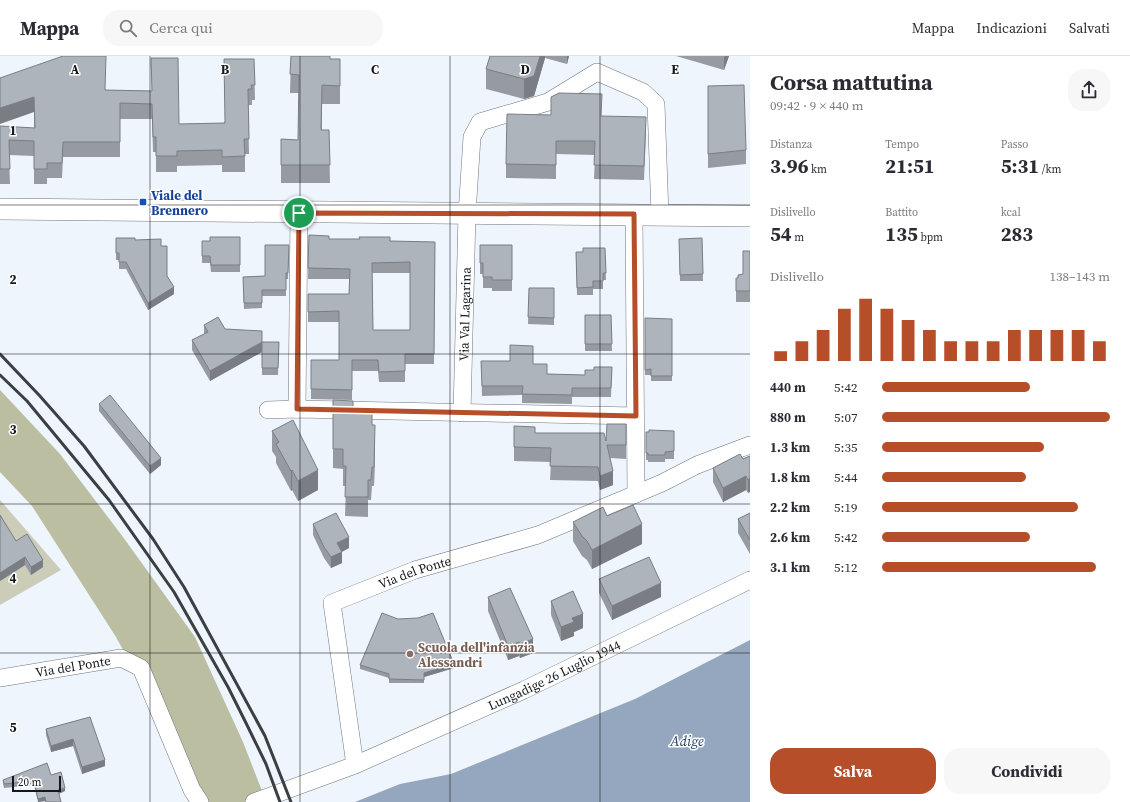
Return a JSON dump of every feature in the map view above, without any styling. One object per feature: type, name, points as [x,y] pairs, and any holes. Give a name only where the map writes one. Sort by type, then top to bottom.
[{"type":"main road","points":[[0,209],[299,213],[634,214],[750,216]]},
{"type":"street","name":"Via Val Lagarina","points":[[462,413],[467,214],[472,137],[480,122],[548,102],[596,72],[643,92],[656,104],[660,215]]},
{"type":"street","points":[[297,409],[299,213]]},
{"type":"street","points":[[634,214],[636,494]]},
{"type":"street","points":[[268,410],[297,409],[636,416]]},
{"type":"street","name":"Via del Ponte","points":[[355,765],[332,603],[415,570],[538,535],[662,483],[697,465],[750,445]]},
{"type":"street","name":"Lungadige 26 Luglio 1944","points":[[355,765],[524,690],[750,580]]},
{"type":"street","name":"Via del Ponte","points":[[0,678],[121,658],[141,668],[192,790],[200,802]]},
{"type":"street","points":[[254,802],[355,765]]},
{"type":"green space","points":[[0,390],[60,454],[123,537],[195,637],[243,742],[264,796],[245,802],[209,802],[202,793],[116,637],[32,506],[0,472]]},
{"type":"green space","points":[[0,500],[61,570],[0,605]]},
{"type":"water","name":"Adige","points":[[750,640],[750,802],[355,802],[400,784],[451,774],[635,699]]},
{"type":"building","points":[[63,56],[106,56],[105,90],[152,91],[151,58],[178,58],[179,124],[225,123],[224,59],[254,59],[255,85],[251,85],[252,89],[248,89],[249,139],[244,139],[245,156],[222,157],[222,150],[177,151],[177,156],[156,156],[156,137],[153,137],[152,104],[120,103],[120,142],[63,142],[62,163],[47,163],[47,169],[34,169],[34,141],[9,140],[10,169],[0,169],[0,126],[35,128],[34,97],[0,108],[0,78]]},
{"type":"building","points":[[291,56],[330,56],[330,59],[340,59],[340,86],[322,85],[321,130],[329,130],[330,165],[281,165],[281,139],[298,140],[299,75],[290,74]]},
{"type":"building","points":[[490,56],[540,56],[534,76],[524,79],[486,69]]},
{"type":"building","points":[[744,85],[746,150],[708,154],[708,86]]},
{"type":"building","points":[[559,93],[602,94],[601,116],[646,117],[644,166],[594,165],[595,141],[556,141],[556,165],[506,164],[507,114],[551,115],[551,97]]},
{"type":"building","points":[[309,235],[329,236],[329,239],[390,237],[390,241],[435,242],[434,354],[405,354],[405,371],[379,372],[378,360],[352,360],[352,390],[311,389],[311,360],[339,360],[339,311],[308,312],[308,294],[349,294],[350,269],[308,268]],"holes":[[[410,262],[410,330],[373,330],[372,263]]]},
{"type":"building","points":[[210,237],[240,237],[240,265],[211,265],[210,256],[202,256],[202,241],[210,241]]},
{"type":"building","points":[[116,238],[135,238],[135,240],[161,239],[161,246],[167,246],[167,276],[174,287],[148,303],[126,262],[119,262],[119,253],[116,253]]},
{"type":"building","points":[[702,238],[703,274],[680,275],[679,239]]},
{"type":"building","points":[[265,245],[289,245],[286,290],[262,290],[262,303],[244,303],[243,277],[265,276]]},
{"type":"building","points":[[480,245],[512,245],[512,280],[492,280],[492,277],[483,277],[483,263],[480,263]]},
{"type":"building","points":[[583,248],[605,248],[606,273],[603,273],[603,281],[593,281],[593,287],[577,288],[576,252],[583,252]]},
{"type":"building","points":[[743,251],[750,251],[750,291],[736,291],[736,278],[738,278],[738,275],[743,274]]},
{"type":"building","points":[[529,288],[554,288],[554,318],[528,317]]},
{"type":"building","points":[[585,315],[611,315],[612,344],[585,344]]},
{"type":"building","points":[[218,317],[225,329],[262,331],[262,342],[210,371],[192,340],[208,332],[204,325]]},
{"type":"building","points":[[645,318],[672,319],[672,376],[651,376],[651,369],[645,370]]},
{"type":"building","points":[[262,342],[279,342],[278,368],[262,368]]},
{"type":"building","points":[[510,345],[533,346],[533,364],[547,364],[547,374],[585,375],[585,370],[594,370],[594,367],[612,367],[611,388],[572,388],[572,395],[522,394],[523,386],[482,386],[481,361],[510,361]]},
{"type":"building","points":[[110,395],[161,458],[150,466],[99,404]]},
{"type":"building","points":[[333,400],[353,401],[353,410],[372,410],[372,425],[375,425],[374,467],[372,467],[371,480],[368,480],[368,497],[345,497],[346,466],[343,466],[343,449],[333,449]]},
{"type":"building","points":[[293,420],[318,470],[298,481],[276,444],[279,442],[272,431]]},
{"type":"building","points":[[607,424],[626,424],[626,445],[607,445],[613,471],[600,476],[598,467],[550,466],[551,448],[514,447],[514,426],[535,427],[535,433],[604,433],[606,441]]},
{"type":"building","points":[[649,430],[674,431],[674,451],[665,452],[665,455],[648,455],[648,453],[646,453],[646,432],[649,432]]},
{"type":"building","points":[[740,454],[743,459],[750,456],[750,478],[748,480],[746,476],[723,488],[713,468]]},
{"type":"building","points":[[633,505],[642,524],[592,550],[573,522],[603,507],[607,516]]},
{"type":"building","points":[[336,513],[349,537],[337,543],[342,552],[331,557],[324,547],[313,524]]},
{"type":"building","points":[[750,513],[750,540],[738,519]]},
{"type":"building","points":[[0,515],[16,541],[27,534],[43,560],[31,567],[25,557],[0,573]]},
{"type":"building","points":[[649,557],[661,583],[612,606],[599,579]]},
{"type":"building","points":[[510,588],[533,639],[520,644],[519,642],[508,646],[488,597]]},
{"type":"building","points":[[573,591],[583,614],[572,618],[574,622],[561,627],[551,601]]},
{"type":"building","points":[[382,613],[398,619],[418,618],[433,613],[454,664],[424,673],[424,680],[389,679],[389,674],[360,665]]},
{"type":"building","points":[[90,717],[105,760],[82,767],[73,739],[51,746],[46,729]]},
{"type":"building","points":[[47,763],[51,775],[61,772],[65,788],[58,790],[61,802],[46,802],[45,797],[38,799],[34,781],[4,784],[3,780]]},
{"type":"railway","points":[[0,354],[84,446],[153,539],[184,587],[265,736],[291,802]]},
{"type":"railway","points":[[0,375],[27,401],[109,500],[174,592],[228,687],[266,764],[280,802]]},
{"type":"place","name":"Viale del Brennero","points":[[143,202]]},
{"type":"place","name":"Scuola dell'infanzia Alessandri","points":[[410,654]]},
{"type":"route","points":[[299,213],[634,214],[636,416],[382,412],[297,409],[299,213]]}]
